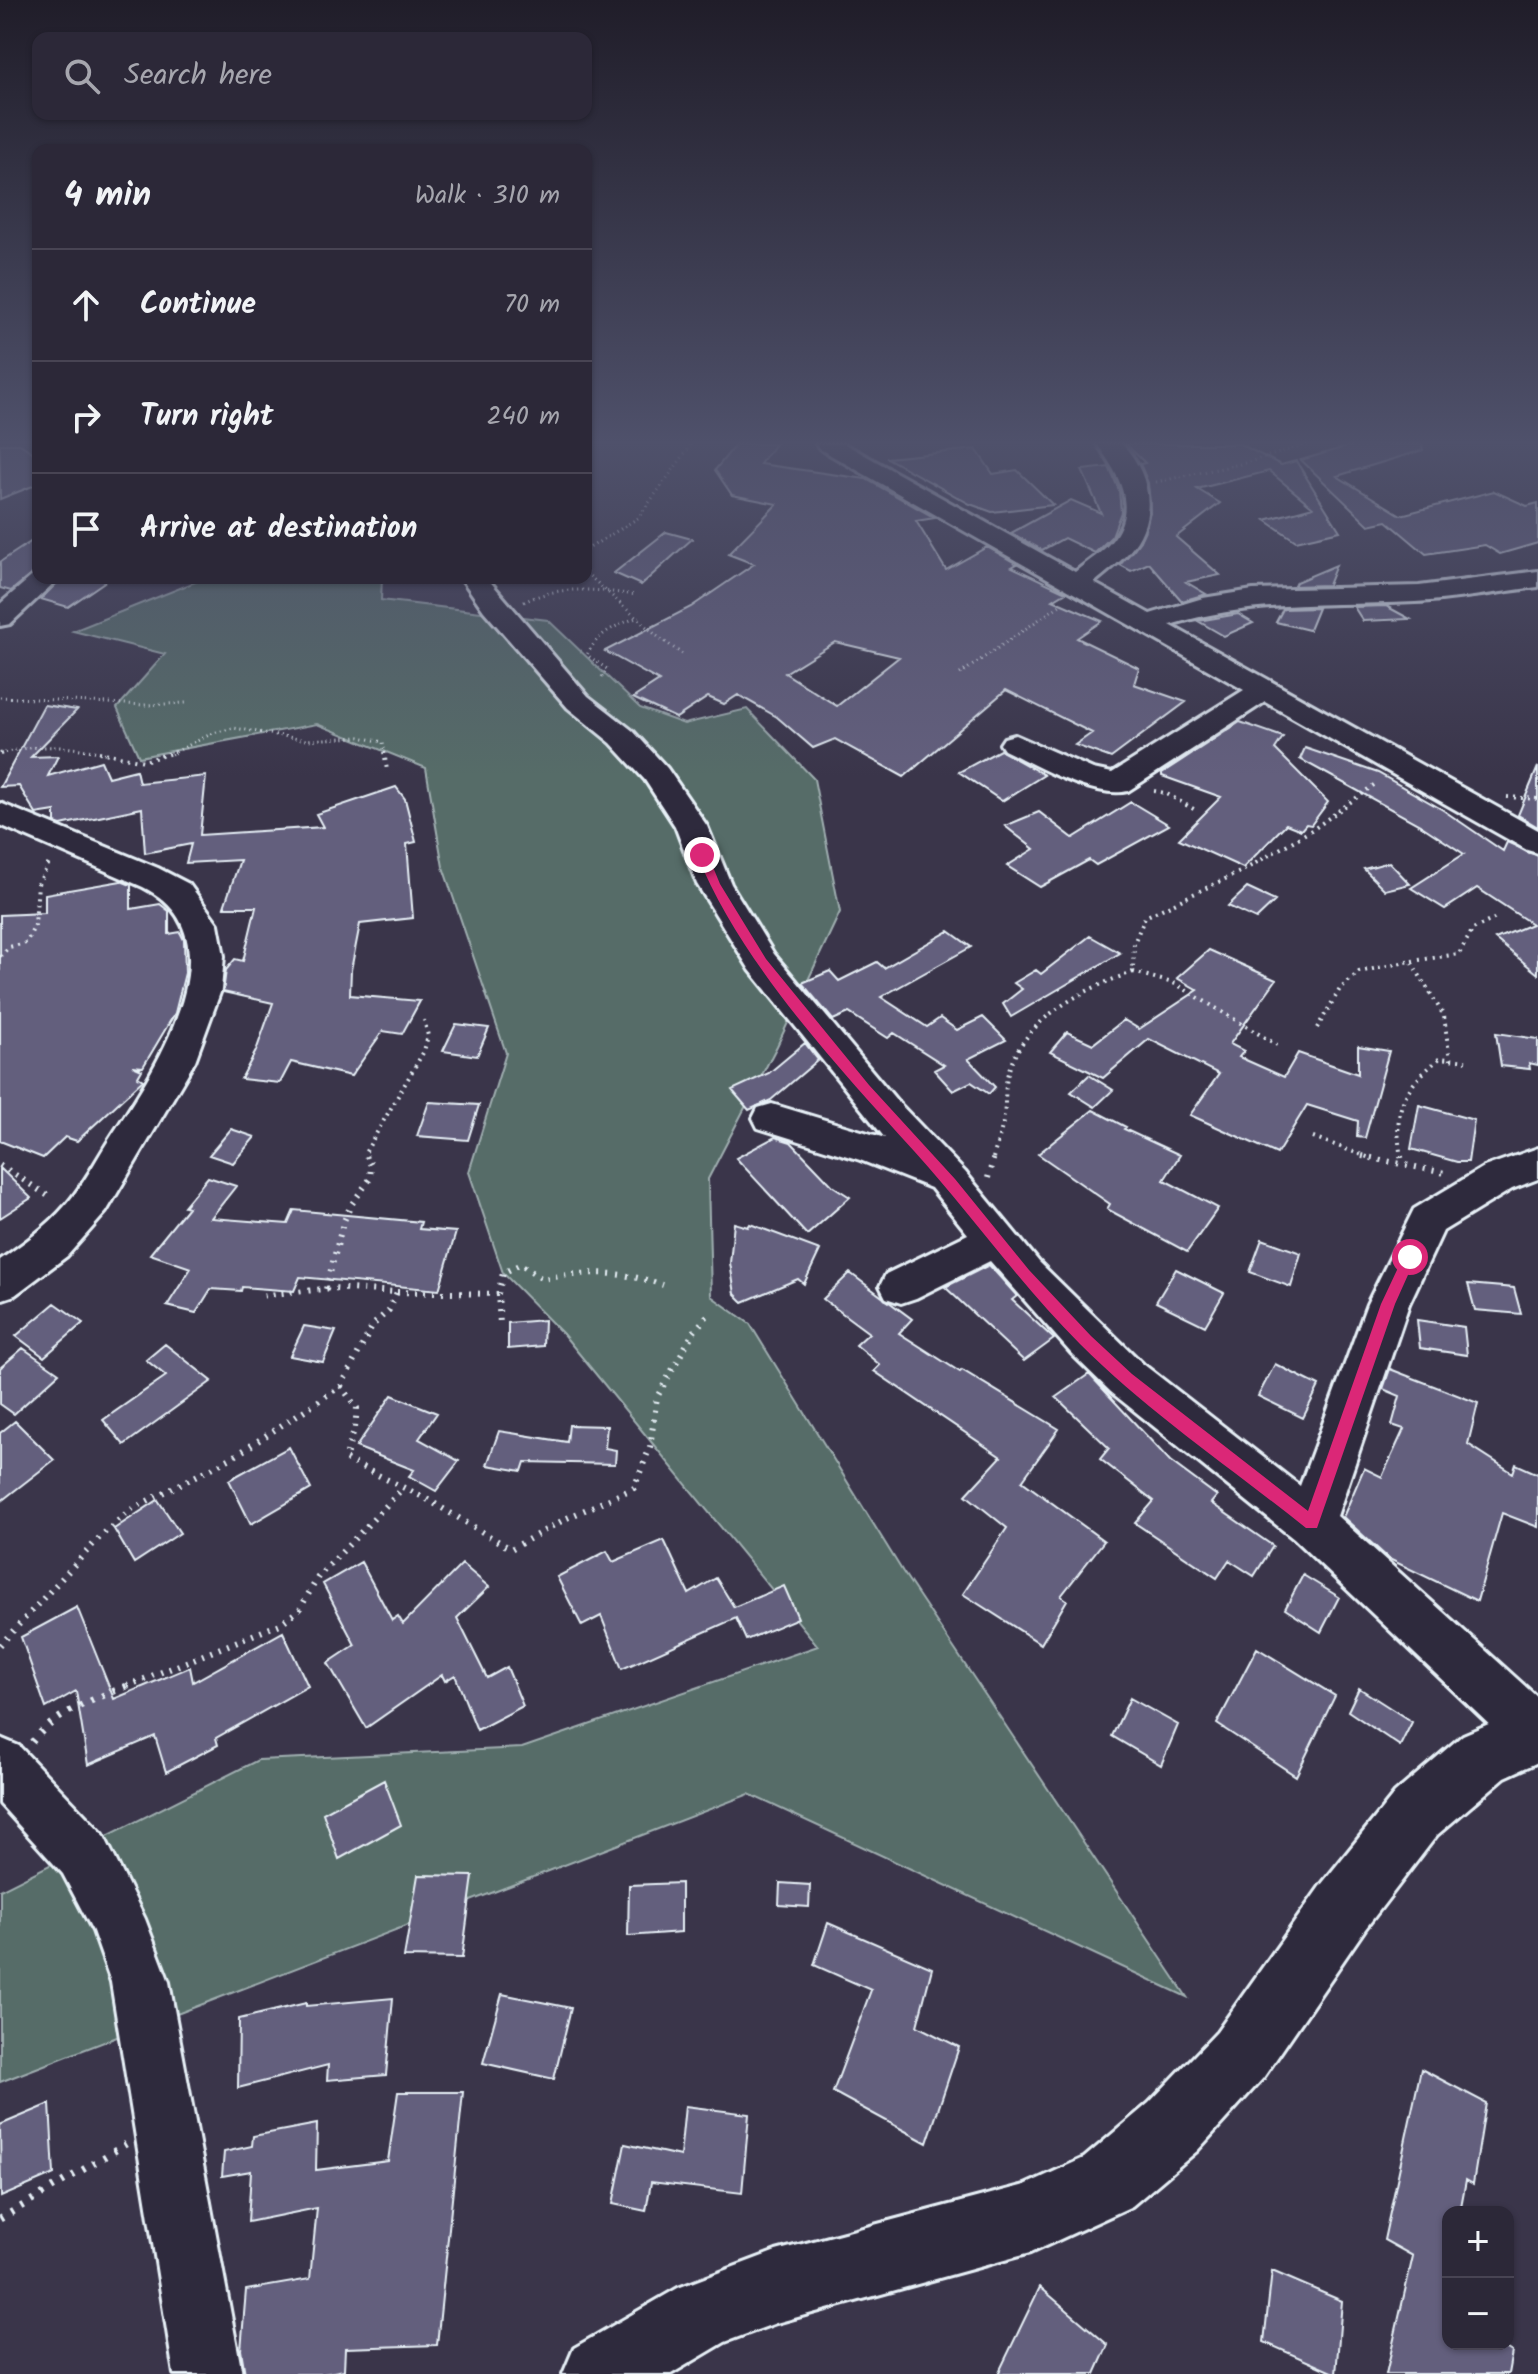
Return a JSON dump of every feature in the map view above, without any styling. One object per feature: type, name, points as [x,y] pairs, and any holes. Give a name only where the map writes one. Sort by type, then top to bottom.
[{"type":"main road","points":[[600,2374],[704,2314],[776,2287],[1030,2218],[1108,2182],[1173,2127],[1240,2055],[1343,1907],[1416,1814],[1484,1756],[1536,1732]]},
{"type":"street","points":[[1027,555],[1538,843]]},
{"type":"street","points":[[1079,584],[1109,555]]},
{"type":"street","points":[[1148,623],[1203,606],[1253,598],[1419,594],[1538,579]]},
{"type":"street","points":[[0,618],[39,584]]},
{"type":"street","points":[[479,584],[578,702],[622,737],[656,774],[691,826],[714,884],[762,962],[883,1111],[951,1183],[1086,1340],[1127,1378],[1311,1523],[1536,1732]]},
{"type":"street","points":[[1015,744],[1082,775],[1117,784],[1265,689]]},
{"type":"street","points":[[0,813],[182,895],[200,920],[208,947],[202,992],[185,1048],[80,1216],[42,1254],[0,1283]]},
{"type":"street","points":[[772,1118],[893,1155],[951,1183]]},
{"type":"street","points":[[1311,1523],[1388,1304],[1428,1220],[1498,1178],[1538,1163]]},
{"type":"street","points":[[901,1286],[996,1239]]},
{"type":"street","points":[[5,1769],[83,1854],[117,1919],[140,1982],[208,2374]]},
{"type":"path","points":[[592,577],[639,617],[646,630],[682,654]]},
{"type":"path","points":[[960,674],[1056,608],[1074,594],[1079,584]]},
{"type":"path","points":[[504,617],[529,598],[546,592],[636,595]]},
{"type":"path","points":[[602,677],[607,669],[587,655],[592,642],[599,633],[639,617]]},
{"type":"path","points":[[0,697],[144,705],[186,703]]},
{"type":"path","points":[[0,754],[42,746],[153,761],[200,736],[249,728],[288,738],[317,741],[372,736],[383,742],[387,770]]},
{"type":"path","points":[[1133,972],[1134,943],[1145,917],[1244,870],[1315,828],[1402,766]]},
{"type":"path","points":[[1117,784],[1165,793],[1197,811]]},
{"type":"path","points":[[0,956],[9,947],[26,943],[35,925],[39,909],[38,884],[58,838]]},
{"type":"path","points":[[1317,1028],[1340,989],[1359,972],[1459,954],[1473,929],[1498,917]]},
{"type":"path","points":[[1411,961],[1444,1016],[1450,1060]]},
{"type":"path","points":[[996,1239],[988,1178],[1003,1121],[1009,1068],[1025,1038],[1054,1012],[1094,985],[1133,972],[1176,984],[1277,1045]]},
{"type":"path","points":[[326,1289],[343,1223],[351,1205],[370,1179],[371,1165],[365,1153],[424,1051],[428,1036],[424,1020]]},
{"type":"path","points":[[1402,1164],[1396,1132],[1399,1101],[1407,1088],[1440,1058],[1466,1061]]},
{"type":"path","points":[[1313,1137],[1365,1157],[1456,1175],[1498,1178]]},
{"type":"path","points":[[0,1165],[80,1216]]},
{"type":"path","points":[[500,1324],[498,1294],[503,1273],[521,1264],[542,1279],[586,1271],[631,1274],[663,1285]]},
{"type":"path","points":[[260,1296],[326,1289],[498,1294]]},
{"type":"path","points":[[0,1645],[101,1536],[130,1510],[235,1456],[341,1386],[373,1325],[389,1310],[397,1292]]},
{"type":"path","points":[[341,1386],[357,1408],[355,1428],[345,1459],[511,1549],[567,1518],[634,1488],[650,1447],[657,1397],[693,1333],[707,1316]]},
{"type":"path","points":[[5,1769],[44,1727],[57,1719],[139,1680],[280,1624],[300,1609],[318,1577],[403,1488]]},
{"type":"path","points":[[0,2219],[164,2120]]},
{"type":"green space","points":[[190,584],[382,584],[381,600],[548,620],[640,708],[684,724],[747,709],[814,779],[840,912],[777,1046],[708,1179],[711,1296],[750,1324],[903,1572],[1187,1997],[749,1794],[0,2082],[0,1890],[258,1760],[522,1748],[818,1646],[563,1334],[503,1273],[469,1172],[506,1053],[443,867],[426,768],[317,724],[139,757],[117,708],[165,654],[73,631]]},
{"type":"building","points":[[11,555],[32,555],[32,574],[11,591],[0,588],[0,562]]},
{"type":"building","points":[[637,555],[674,555],[641,585],[614,573]]},
{"type":"building","points":[[730,555],[937,555],[946,570],[973,555],[1001,555],[1017,564],[1012,567],[1066,592],[1053,600],[1102,621],[1077,638],[1139,668],[1134,684],[1186,702],[1111,758],[1075,745],[1092,733],[1006,690],[904,777],[835,739],[813,748],[777,717],[738,695],[724,704],[708,697],[676,718],[633,698],[659,681],[605,651],[691,607],[754,564]],"holes":[[[835,642],[899,657],[837,706],[785,673]]]},
{"type":"building","points":[[1129,555],[1197,555],[1220,575],[1186,582],[1206,594],[1182,601],[1149,563],[1131,571],[1120,565]]},
{"type":"building","points":[[1336,565],[1328,585],[1294,586],[1296,582]]},
{"type":"building","points":[[56,584],[101,584],[68,607],[41,599]]},
{"type":"building","points":[[1386,606],[1410,619],[1363,621],[1354,607]]},
{"type":"building","points":[[1318,608],[1309,630],[1276,622],[1283,609]]},
{"type":"building","points":[[1238,614],[1253,623],[1224,636],[1198,621]]},
{"type":"building","points":[[44,705],[77,710],[31,757],[58,756],[48,776],[101,761],[108,777],[136,770],[139,783],[206,776],[200,835],[323,827],[316,814],[396,787],[405,799],[416,842],[407,844],[413,918],[360,924],[351,970],[350,995],[420,1001],[402,1034],[383,1031],[351,1076],[291,1062],[280,1083],[241,1079],[256,1051],[273,1003],[223,992],[226,970],[235,959],[243,961],[256,907],[224,907],[240,860],[186,863],[191,844],[145,853],[142,808],[61,825],[55,823],[55,811],[36,814],[19,786],[0,787]]},
{"type":"building","points":[[1240,722],[1283,737],[1275,749],[1328,802],[1311,825],[1306,824],[1301,830],[1286,824],[1243,868],[1179,839],[1221,797],[1162,776],[1162,773]]},
{"type":"building","points":[[1305,748],[1378,773],[1443,810],[1503,851],[1507,842],[1538,856],[1538,974],[1495,939],[1532,924],[1477,888],[1445,909],[1411,888],[1464,854],[1420,825],[1300,759]]},
{"type":"building","points":[[1000,750],[1044,775],[1002,801],[959,772]]},
{"type":"building","points":[[1538,767],[1538,827],[1518,815]]},
{"type":"building","points":[[1131,802],[1169,825],[1096,865],[1089,860],[1040,887],[1007,866],[1034,849],[1005,826],[1039,812],[1073,838]]},
{"type":"building","points":[[1389,862],[1410,884],[1385,890],[1364,869]]},
{"type":"building","points":[[121,881],[131,885],[131,909],[160,904],[169,911],[169,934],[180,932],[184,940],[185,973],[175,1013],[143,1067],[133,1066],[142,1070],[138,1077],[143,1080],[77,1141],[65,1137],[43,1158],[0,1141],[0,915],[45,913],[45,894]]},
{"type":"building","points":[[1247,888],[1275,901],[1256,919],[1228,906]]},
{"type":"building","points":[[949,931],[971,947],[881,997],[927,1027],[940,1018],[957,1030],[983,1017],[1006,1040],[968,1059],[995,1087],[989,1094],[971,1082],[953,1091],[934,1070],[944,1065],[894,1033],[888,1038],[849,1013],[833,1020],[802,983],[830,971],[839,981],[877,962],[884,968]]},
{"type":"building","points":[[1090,936],[1120,953],[1011,1017],[1003,1004],[1022,989],[1014,983],[1036,970],[1041,974]]},
{"type":"building","points":[[1209,950],[1276,980],[1230,1044],[1244,1051],[1239,1057],[1284,1077],[1298,1053],[1358,1074],[1358,1046],[1389,1051],[1365,1138],[1357,1137],[1358,1121],[1307,1105],[1277,1154],[1190,1115],[1219,1074],[1149,1039],[1103,1078],[1050,1052],[1067,1032],[1093,1044],[1124,1020],[1139,1029],[1198,990],[1177,978]]},
{"type":"building","points":[[456,1024],[489,1028],[477,1056],[443,1051]]},
{"type":"building","points":[[1496,1033],[1538,1039],[1538,1065],[1529,1063],[1530,1069],[1501,1066]]},
{"type":"building","points":[[805,1043],[818,1060],[771,1100],[749,1110],[732,1090],[769,1073]]},
{"type":"building","points":[[1089,1075],[1113,1090],[1095,1107],[1071,1092]]},
{"type":"building","points":[[429,1102],[479,1105],[468,1140],[417,1136]]},
{"type":"building","points":[[1419,1105],[1474,1120],[1468,1162],[1457,1162],[1411,1149]]},
{"type":"building","points":[[1093,1110],[1126,1127],[1124,1129],[1180,1155],[1164,1180],[1218,1208],[1187,1252],[1107,1209],[1110,1204],[1038,1154]]},
{"type":"building","points":[[231,1129],[255,1137],[233,1163],[209,1155]]},
{"type":"building","points":[[775,1137],[791,1142],[833,1186],[850,1197],[807,1235],[736,1158]]},
{"type":"building","points":[[0,1168],[31,1198],[0,1218]]},
{"type":"building","points":[[208,1177],[236,1186],[211,1218],[288,1224],[294,1210],[421,1222],[419,1229],[456,1232],[439,1290],[300,1277],[294,1291],[242,1287],[241,1291],[211,1289],[196,1313],[167,1306],[191,1268],[150,1254]]},
{"type":"building","points":[[734,1223],[748,1227],[750,1224],[820,1250],[804,1284],[798,1279],[743,1302],[735,1294],[730,1263]]},
{"type":"building","points":[[1262,1239],[1301,1253],[1291,1287],[1250,1272]]},
{"type":"building","points":[[989,1265],[1017,1296],[1012,1300],[1054,1339],[1024,1361],[945,1287]]},
{"type":"building","points":[[1176,1269],[1224,1293],[1205,1326],[1156,1302]]},
{"type":"building","points":[[850,1273],[912,1319],[899,1333],[1059,1429],[1022,1481],[1104,1541],[1061,1596],[1067,1600],[1041,1644],[963,1594],[1007,1528],[966,1495],[1001,1457],[874,1371],[880,1365],[856,1345],[869,1333],[823,1299]]},
{"type":"building","points":[[1468,1284],[1514,1288],[1521,1314],[1475,1310]]},
{"type":"building","points":[[55,1303],[83,1323],[44,1357],[16,1336]]},
{"type":"building","points":[[544,1320],[543,1346],[508,1349],[508,1323]]},
{"type":"building","points":[[1417,1320],[1464,1327],[1467,1355],[1420,1348]]},
{"type":"building","points":[[304,1326],[336,1331],[323,1362],[290,1356]]},
{"type":"building","points":[[165,1344],[212,1381],[124,1445],[103,1420],[166,1376],[146,1360]]},
{"type":"building","points":[[23,1348],[59,1373],[14,1414],[0,1404],[0,1368]]},
{"type":"building","points":[[1275,1364],[1319,1386],[1303,1418],[1258,1396]]},
{"type":"building","points":[[1390,1369],[1478,1403],[1468,1444],[1513,1473],[1516,1464],[1538,1474],[1538,1527],[1502,1513],[1477,1601],[1389,1559],[1343,1517],[1364,1468],[1382,1477],[1404,1429],[1392,1425],[1400,1396],[1383,1389]]},
{"type":"building","points":[[1089,1374],[1170,1461],[1217,1496],[1211,1503],[1273,1546],[1254,1576],[1229,1560],[1217,1578],[1135,1523],[1154,1501],[1100,1459],[1109,1448],[1056,1397]]},
{"type":"building","points":[[392,1395],[437,1413],[419,1439],[459,1461],[436,1491],[409,1476],[414,1470],[356,1447]]},
{"type":"building","points":[[15,1421],[54,1460],[0,1502],[0,1433]]},
{"type":"building","points":[[569,1425],[607,1426],[605,1448],[616,1450],[615,1464],[525,1462],[522,1471],[487,1465],[499,1431],[567,1442]]},
{"type":"building","points":[[289,1447],[311,1489],[251,1524],[229,1480]]},
{"type":"building","points":[[158,1500],[180,1533],[134,1563],[114,1529]]},
{"type":"building","points":[[664,1540],[689,1594],[716,1578],[734,1607],[784,1586],[798,1618],[746,1640],[736,1618],[622,1669],[601,1616],[582,1626],[557,1577],[607,1551],[613,1562]]},
{"type":"building","points":[[361,1562],[392,1620],[398,1616],[403,1624],[462,1564],[489,1587],[457,1618],[487,1678],[507,1667],[523,1706],[477,1730],[455,1675],[445,1681],[442,1675],[366,1728],[328,1663],[355,1645],[323,1584]]},
{"type":"building","points":[[1303,1575],[1339,1597],[1321,1632],[1285,1609]]},
{"type":"building","points":[[77,1607],[114,1699],[190,1667],[193,1682],[283,1632],[308,1686],[216,1738],[218,1745],[166,1772],[155,1736],[88,1765],[76,1691],[46,1708],[21,1637]]},
{"type":"building","points":[[1257,1648],[1335,1696],[1296,1776],[1217,1724]]},
{"type":"building","points":[[1359,1688],[1412,1722],[1400,1746],[1348,1711]]},
{"type":"building","points":[[1130,1698],[1178,1725],[1161,1765],[1112,1736]]},
{"type":"building","points":[[384,1780],[401,1825],[339,1859],[323,1813]]},
{"type":"building","points":[[418,1875],[473,1876],[462,1958],[404,1957]]},
{"type":"building","points":[[681,1883],[681,1932],[628,1936],[629,1885]]},
{"type":"building","points":[[780,1883],[810,1885],[809,1907],[779,1905]]},
{"type":"building","points":[[828,1923],[932,1968],[917,2026],[959,2047],[927,2143],[833,2092],[871,1990],[814,1965]]},
{"type":"building","points":[[502,1994],[571,2008],[554,2079],[483,2063]]},
{"type":"building","points":[[393,1998],[386,2075],[327,2080],[328,2065],[238,2088],[239,2019],[306,2003],[306,2006]]},
{"type":"building","points":[[1421,2069],[1486,2103],[1473,2184],[1466,2180],[1461,2206],[1442,2206],[1442,2350],[1508,2350],[1512,2352],[1508,2374],[1386,2374],[1413,2256],[1384,2240]]},
{"type":"building","points":[[398,2092],[463,2092],[437,2345],[345,2348],[344,2370],[323,2374],[245,2374],[241,2350],[246,2290],[310,2279],[317,2208],[248,2222],[251,2171],[222,2176],[224,2152],[252,2146],[253,2136],[317,2124],[316,2170],[388,2161]]},
{"type":"building","points":[[50,2104],[54,2174],[1,2197],[0,2125]]},
{"type":"building","points":[[685,2106],[749,2114],[742,2193],[651,2182],[646,2211],[613,2204],[625,2144],[680,2156]]},
{"type":"building","points":[[1272,2271],[1342,2301],[1336,2374],[1264,2342]]},
{"type":"building","points":[[1040,2287],[1108,2345],[1095,2374],[998,2374]]},
{"type":"route","points":[[702,855],[714,884],[762,962],[883,1111],[951,1183],[1024,1274],[1127,1378],[1311,1523],[1388,1304],[1410,1257]]}]
